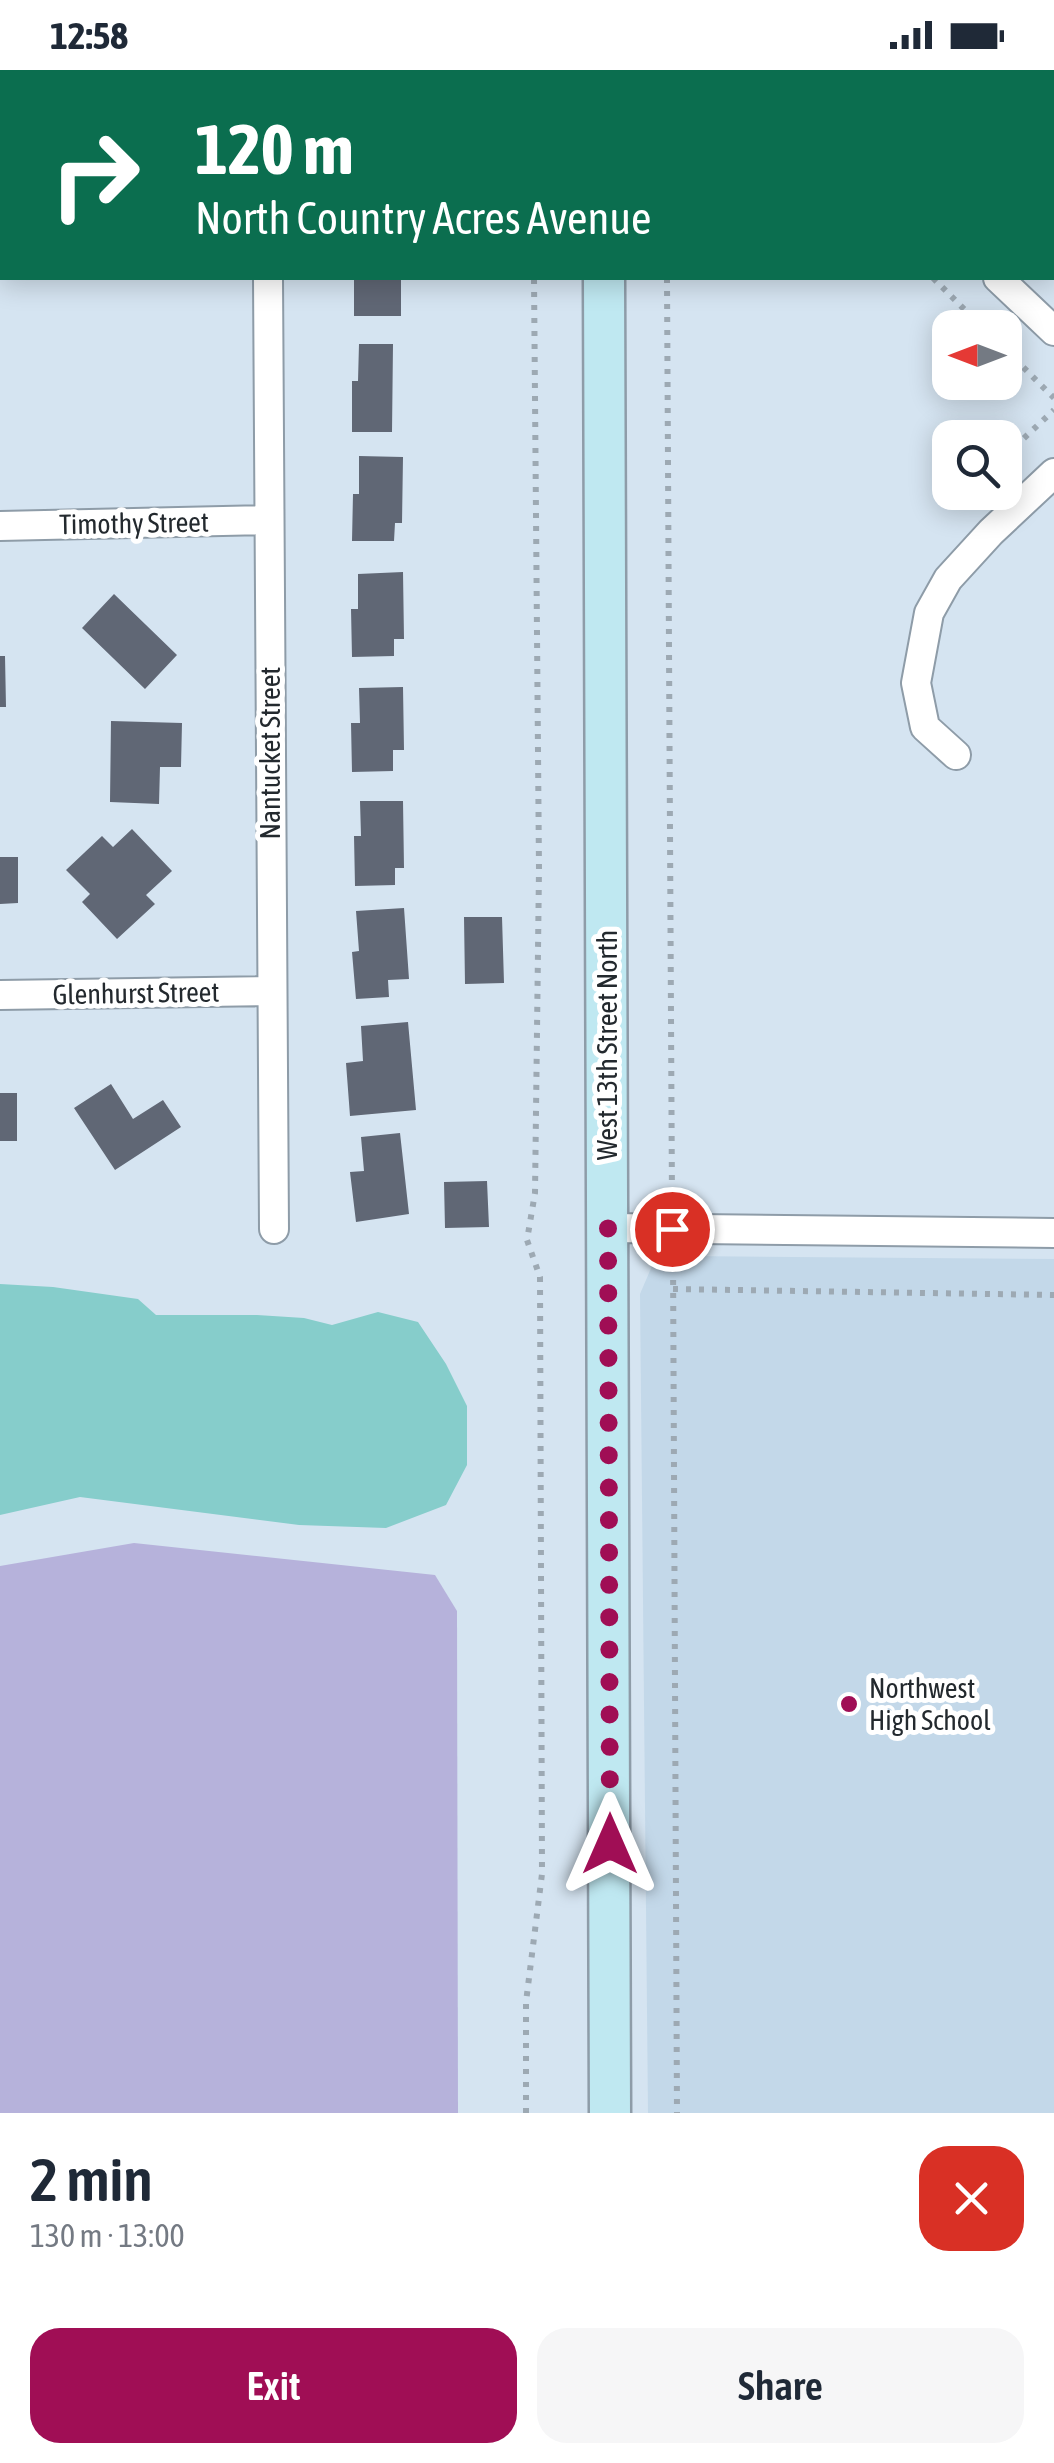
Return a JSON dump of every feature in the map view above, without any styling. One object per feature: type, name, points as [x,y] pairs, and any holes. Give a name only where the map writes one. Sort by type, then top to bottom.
[{"type":"street","name":"Nantucket Street","points":[[268,280],[274,1230]]},
{"type":"street","name":"West 13th Street North","points":[[604,280],[610,2113]]},
{"type":"street","points":[[1000,280],[1054,331]]},
{"type":"street","points":[[956,756],[925,727],[916,683],[928,613],[948,579],[990,532],[1054,472]]},
{"type":"street","name":"Timothy Street","points":[[0,526],[268,520]]},
{"type":"street","name":"Glenhurst Street","points":[[0,995],[272,991]]},
{"type":"street","points":[[608,1228],[1054,1233]]},
{"type":"path","points":[[526,2113],[526,2002],[542,1874],[540,1278],[527,1240],[535,1193],[539,868],[534,280]]},
{"type":"path","points":[[935,280],[965,310]]},
{"type":"path","points":[[1022,366],[1054,398]]},
{"type":"path","points":[[1022,440],[1054,410]]},
{"type":"path","points":[[673,1289],[1054,1295]]},
{"type":"shaded area","name":"Northwest High School","points":[[685,1256],[1054,1259],[1054,2113],[648,2113],[640,1294],[652,1266]]},
{"type":"shaded area","points":[[0,1284],[138,1299],[156,1315],[257,1315],[304,1318],[332,1325],[378,1312],[418,1322],[446,1364],[467,1406],[467,1465],[446,1505],[386,1528],[299,1525],[80,1497],[0,1515]]},
{"type":"shaded area","points":[[134,1543],[435,1575],[457,1611],[458,2113],[0,2113],[0,1566]]},
{"type":"building","points":[[354,280],[401,280],[401,316],[354,316]]},
{"type":"building","points":[[359,344],[393,344],[392,432],[352,432],[352,381],[358,381]]},
{"type":"building","points":[[359,456],[403,457],[402,523],[395,523],[394,541],[352,541],[353,494],[359,494]]},
{"type":"building","points":[[403,572],[404,639],[394,639],[394,656],[352,657],[351,609],[358,609],[358,574]]},
{"type":"building","points":[[114,594],[177,655],[145,689],[82,628]]},
{"type":"building","points":[[0,656],[5,656],[6,707],[0,707]]},
{"type":"building","points":[[403,687],[404,750],[393,750],[393,771],[352,772],[351,723],[360,723],[359,688]]},
{"type":"building","points":[[111,721],[182,723],[181,767],[160,767],[159,804],[110,802]]},
{"type":"building","points":[[360,801],[403,801],[404,868],[395,868],[395,885],[355,886],[354,836],[361,836]]},
{"type":"building","points":[[132,829],[172,871],[146,895],[155,904],[117,939],[82,902],[90,894],[66,870],[102,836],[113,847]]},
{"type":"building","points":[[0,857],[18,857],[18,903],[0,904]]},
{"type":"building","points":[[404,908],[409,979],[388,980],[389,997],[356,999],[352,952],[359,951],[356,911]]},
{"type":"building","points":[[464,917],[502,917],[504,983],[465,984]]},
{"type":"building","points":[[408,1022],[416,1110],[350,1116],[346,1063],[363,1061],[361,1026]]},
{"type":"building","points":[[111,1084],[133,1119],[163,1100],[181,1127],[115,1170],[74,1108]]},
{"type":"building","points":[[0,1093],[17,1093],[17,1141],[0,1141]]},
{"type":"building","points":[[400,1133],[409,1214],[356,1222],[350,1172],[364,1171],[361,1137]]},
{"type":"building","points":[[487,1181],[489,1227],[445,1228],[444,1182]]},
{"type":"place","name":"Northwest High School","points":[[849,1704]]},
{"type":"route","points":[[610,1844],[608,1228],[672,1229]]}]
